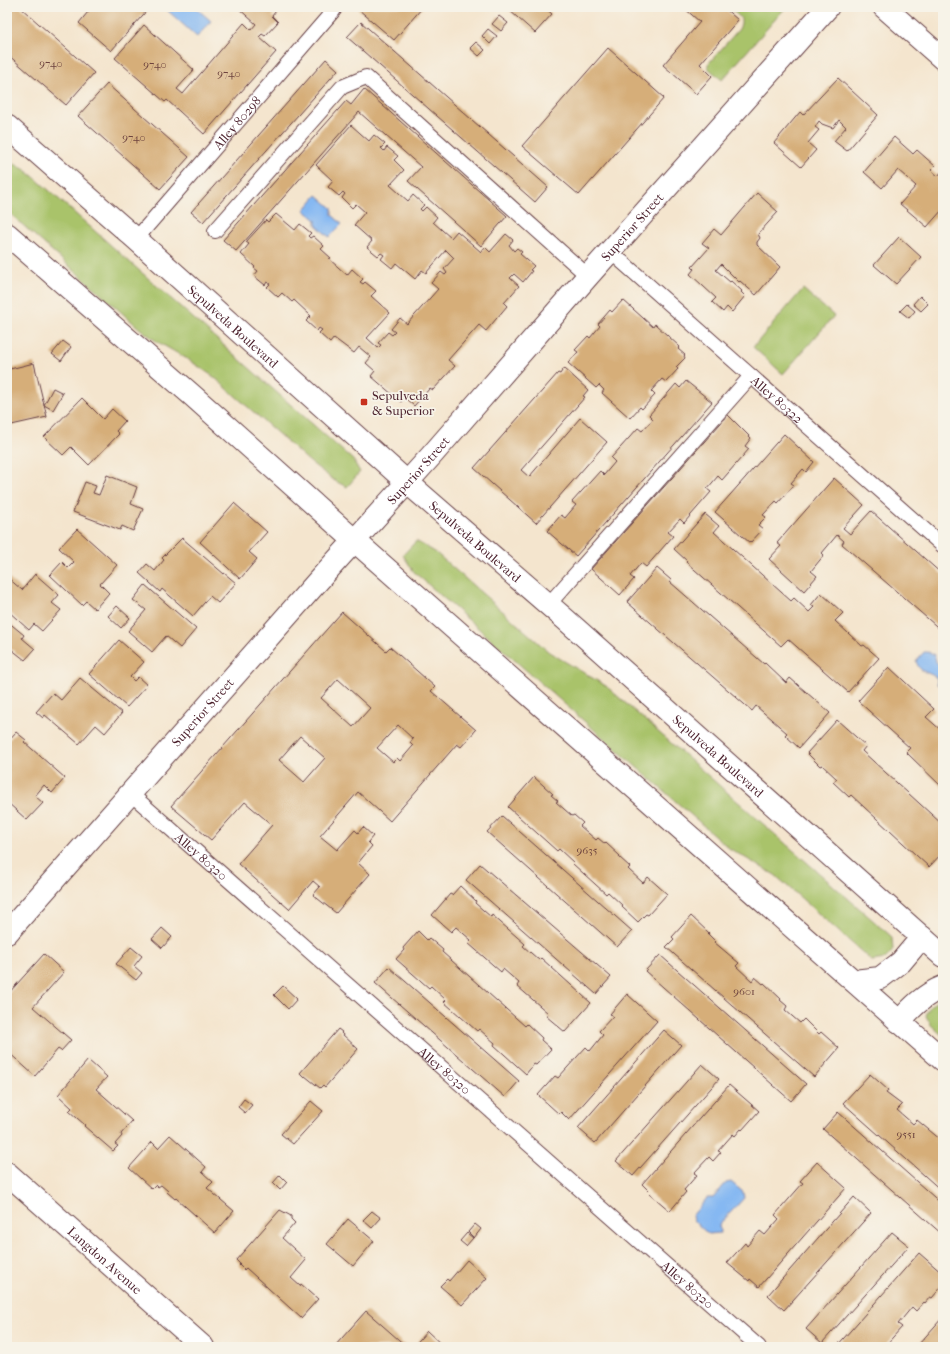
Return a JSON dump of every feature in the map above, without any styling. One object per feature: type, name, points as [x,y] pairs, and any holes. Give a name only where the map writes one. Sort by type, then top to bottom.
[{"type":"main road","name":"Superior Street","points":[[7,933],[828,7]]},
{"type":"main road","points":[[884,7],[943,59]]},
{"type":"main road","name":"Sepulveda Boulevard","points":[[7,126],[943,956]]},
{"type":"main road","points":[[7,234],[193,396],[943,1060]]},
{"type":"main road","points":[[854,981],[880,978],[901,962],[922,937]]},
{"type":"main road","points":[[899,1022],[916,1003],[943,987]]},
{"type":"main road","name":"Langdon Avenue","points":[[7,1173],[203,1347]]},
{"type":"lane","name":"Alley 80298","points":[[136,239],[334,10],[330,7]]},
{"type":"lane","points":[[215,230],[342,86],[366,77],[588,276]]},
{"type":"lane","name":"Alley 80322","points":[[611,252],[943,546]]},
{"type":"lane","points":[[548,605],[751,376]]},
{"type":"lane","name":"Alley 80320","points":[[131,794],[759,1347]]},
{"type":"green space","points":[[728,7],[786,7],[722,80],[708,68],[708,64],[739,29],[741,22],[740,17]]},
{"type":"green space","points":[[7,160],[24,169],[34,177],[353,460],[360,472],[347,487],[335,481],[310,462],[214,377],[189,360],[156,341],[139,328],[7,211]]},
{"type":"green space","points":[[803,289],[834,316],[783,374],[753,347]]},
{"type":"green space","points":[[416,541],[435,552],[549,652],[606,686],[892,937],[893,951],[885,959],[872,961],[775,875],[730,849],[414,572],[403,555]]},
{"type":"green space","points":[[943,1000],[943,1036],[931,1025],[926,1016],[932,1005]]},
{"type":"water","points":[[170,7],[195,7],[211,21],[197,37],[167,10]]},
{"type":"water","points":[[317,195],[332,208],[332,215],[342,224],[329,237],[316,225],[316,220],[304,210]]},
{"type":"water","points":[[924,652],[933,654],[936,662],[941,666],[943,665],[943,689],[937,684],[937,678],[922,670],[918,665],[916,661]]},
{"type":"water","points":[[731,1182],[743,1192],[744,1198],[719,1225],[720,1233],[708,1234],[693,1220],[692,1216],[707,1198],[713,1198],[726,1183]]},
{"type":"building","points":[[7,7],[20,7],[94,73],[66,105],[7,54]]},
{"type":"building","points":[[92,7],[150,7],[111,51],[79,23]]},
{"type":"building","points":[[237,7],[279,7],[272,16],[278,22],[265,36],[262,34],[259,37],[276,52],[204,134],[167,100],[165,102],[115,58],[144,25],[194,70],[177,89],[183,94],[244,23],[251,30],[256,24]]},
{"type":"building","points":[[360,7],[423,7],[394,40],[358,9]]},
{"type":"building","points":[[511,7],[544,7],[552,14],[535,33],[509,10]]},
{"type":"building","points":[[683,7],[723,7],[738,20],[700,64],[712,76],[696,94],[663,65],[700,22]]},
{"type":"building","points":[[499,16],[508,23],[501,31],[492,24]]},
{"type":"building","points":[[361,22],[548,187],[535,202],[347,37]]},
{"type":"building","points":[[488,29],[497,36],[490,44],[482,36]]},
{"type":"building","points":[[476,42],[485,50],[479,56],[470,48]]},
{"type":"building","points":[[608,48],[664,98],[579,195],[522,146]]},
{"type":"building","points":[[326,59],[338,70],[203,222],[191,212]]},
{"type":"building","points":[[838,78],[878,115],[847,151],[834,141],[846,127],[839,120],[833,128],[822,124],[819,121],[815,127],[819,130],[808,143],[816,150],[801,167],[774,143],[800,112],[803,115]]},
{"type":"building","points":[[107,84],[189,157],[160,189],[78,116]]},
{"type":"building","points":[[364,89],[507,216],[481,246],[408,181],[421,167],[359,112],[236,251],[223,240],[346,101],[351,105]]},
{"type":"building","points":[[351,125],[369,141],[374,135],[385,144],[381,148],[384,151],[387,147],[398,156],[394,160],[404,170],[390,185],[408,201],[413,195],[424,205],[420,209],[422,211],[426,207],[437,217],[433,222],[451,238],[457,231],[481,252],[485,247],[490,252],[506,234],[513,240],[509,245],[514,251],[517,248],[522,252],[520,254],[534,266],[523,282],[514,274],[510,278],[519,286],[504,303],[507,306],[486,331],[479,325],[448,360],[455,366],[433,390],[430,388],[414,406],[405,398],[401,402],[371,376],[375,371],[366,363],[371,357],[359,347],[354,353],[334,338],[330,343],[319,333],[322,330],[319,328],[317,331],[306,321],[311,316],[294,300],[292,302],[282,293],[278,297],[267,287],[270,284],[267,282],[265,285],[254,276],[258,271],[241,254],[249,244],[246,242],[266,220],[268,222],[276,214],[295,230],[300,224],[311,233],[308,236],[310,238],[313,236],[324,246],[321,249],[331,258],[329,259],[347,275],[352,269],[363,279],[360,282],[363,284],[365,282],[376,291],[371,296],[390,313],[367,338],[378,348],[381,345],[378,343],[388,332],[392,335],[395,332],[391,329],[400,318],[407,324],[438,289],[431,283],[441,272],[445,275],[447,273],[444,269],[454,258],[446,250],[426,273],[422,270],[415,279],[396,263],[392,268],[381,259],[384,255],[381,253],[378,256],[367,247],[372,241],[354,225],[365,212],[356,204],[352,208],[342,198],[345,194],[343,192],[339,196],[328,187],[333,181],[316,165]]},
{"type":"building","points":[[894,137],[913,154],[917,150],[935,166],[931,170],[938,176],[943,170],[943,209],[927,227],[900,204],[916,186],[898,170],[882,188],[864,172]]},
{"type":"building","points":[[757,193],[778,212],[758,234],[760,238],[757,245],[780,267],[756,295],[740,281],[739,282],[721,264],[716,270],[730,282],[731,281],[742,291],[741,292],[745,296],[732,312],[727,307],[723,312],[712,302],[716,298],[690,274],[694,269],[692,267],[709,248],[702,243],[714,229],[721,235]]},
{"type":"building","points":[[899,237],[921,257],[896,284],[874,265]]},
{"type":"building","points":[[920,296],[928,304],[921,311],[913,304]]},
{"type":"building","points":[[623,300],[653,327],[655,324],[680,347],[678,349],[685,355],[685,358],[676,367],[678,369],[666,382],[662,379],[651,391],[655,395],[642,409],[640,407],[630,418],[602,393],[604,390],[599,385],[596,388],[568,363],[578,352],[575,350],[588,336],[590,338],[600,326],[598,324],[610,310],[612,312]]},
{"type":"building","points":[[907,304],[915,311],[909,318],[900,311]]},
{"type":"building","points":[[63,341],[71,347],[61,361],[52,354]]},
{"type":"building","points":[[8,358],[10,369],[34,363],[47,417],[7,426]]},
{"type":"building","points":[[564,368],[588,390],[583,396],[585,397],[521,470],[529,477],[580,418],[607,442],[536,523],[474,468]]},
{"type":"building","points":[[686,381],[712,402],[576,556],[547,531],[561,515],[565,518],[576,505],[572,502],[600,471],[604,475],[615,462],[611,458],[638,428],[642,431],[653,419],[649,415],[676,384],[680,388]]},
{"type":"building","points":[[53,388],[63,393],[53,410],[44,405]]},
{"type":"building","points":[[82,398],[103,419],[112,409],[125,421],[116,431],[119,434],[89,465],[71,447],[63,455],[44,437]]},
{"type":"building","points":[[728,415],[751,438],[745,446],[749,449],[722,480],[718,476],[707,489],[711,492],[684,523],[680,519],[668,532],[673,536],[646,567],[641,563],[630,576],[634,579],[620,595],[591,569]]},
{"type":"building","points":[[784,434],[814,462],[806,472],[803,469],[791,483],[794,485],[778,503],[776,501],[763,515],[766,517],[758,525],[763,529],[750,543],[715,512]]},
{"type":"building","points":[[107,475],[137,487],[131,504],[143,509],[133,531],[122,526],[120,530],[73,512],[85,482],[96,486],[93,493],[99,495]]},
{"type":"building","points":[[834,478],[864,505],[843,528],[850,534],[871,511],[943,575],[943,632],[842,544],[844,541],[837,535],[822,553],[824,555],[811,571],[817,576],[804,591],[769,559],[781,546],[777,543]]},
{"type":"building","points":[[234,503],[267,532],[249,552],[257,559],[240,579],[200,542]]},
{"type":"building","points":[[705,514],[719,526],[714,532],[791,601],[794,598],[809,612],[814,607],[811,605],[821,593],[843,613],[835,621],[862,646],[864,645],[879,658],[848,692],[788,639],[781,646],[686,562],[687,561],[674,549]]},
{"type":"building","points":[[77,529],[117,565],[100,584],[109,593],[95,609],[86,601],[82,605],[50,575],[62,562],[68,568],[74,562],[59,548]]},
{"type":"building","points":[[182,538],[236,583],[218,603],[210,596],[193,616],[162,589],[160,592],[139,573],[147,564],[155,571],[164,560],[162,558]]},
{"type":"building","points":[[657,568],[671,580],[670,582],[764,664],[765,663],[786,683],[790,678],[830,713],[799,748],[785,735],[787,733],[756,706],[752,711],[627,602]]},
{"type":"building","points":[[35,574],[59,595],[52,603],[61,610],[42,631],[34,624],[29,630],[7,610],[7,577],[22,590]]},
{"type":"building","points":[[145,585],[196,629],[180,648],[166,636],[152,652],[128,631],[146,610],[133,600]]},
{"type":"building","points":[[117,606],[130,618],[121,628],[108,616]]},
{"type":"building","points":[[342,612],[386,651],[390,647],[435,687],[431,691],[476,730],[461,747],[457,744],[390,821],[358,792],[320,836],[337,850],[355,830],[358,833],[363,827],[373,836],[368,842],[372,846],[358,863],[370,874],[336,913],[313,895],[320,887],[313,881],[289,909],[238,864],[272,825],[245,802],[211,840],[171,806]],"holes":[[[338,679],[370,708],[353,727],[321,698]],[[398,725],[413,739],[410,743],[413,746],[400,761],[397,758],[393,762],[377,748]],[[300,736],[325,758],[304,782],[279,760]]]},
{"type":"building","points":[[7,621],[24,635],[22,638],[35,649],[25,660],[11,649],[7,654]]},
{"type":"building","points":[[119,640],[144,662],[130,677],[134,681],[138,677],[147,685],[127,707],[89,674]]},
{"type":"building","points":[[889,667],[934,709],[926,717],[943,732],[943,788],[906,752],[910,748],[858,701]]},
{"type":"building","points":[[80,678],[122,713],[105,733],[96,725],[79,744],[45,715],[43,718],[36,712],[53,693],[61,700]]},
{"type":"building","points":[[837,720],[866,746],[862,751],[943,825],[943,852],[929,867],[851,795],[849,797],[833,782],[837,779],[822,765],[820,766],[807,753]]},
{"type":"building","points":[[16,732],[26,740],[24,742],[65,778],[52,793],[44,785],[35,796],[43,803],[27,820],[7,802],[7,742]]},
{"type":"building","points":[[534,777],[553,794],[551,795],[558,801],[556,802],[572,816],[574,815],[583,823],[580,826],[596,840],[598,838],[605,844],[606,843],[620,856],[619,857],[630,867],[628,869],[643,883],[648,877],[667,894],[648,915],[646,914],[638,922],[608,892],[606,894],[559,849],[557,851],[508,807]]},
{"type":"building","points":[[502,816],[632,931],[617,947],[487,832]]},
{"type":"building","points":[[480,864],[611,977],[596,994],[466,880]]},
{"type":"building","points":[[460,886],[476,901],[475,903],[491,917],[492,915],[525,944],[523,946],[539,960],[541,958],[591,1003],[565,1032],[546,1016],[548,1013],[517,986],[519,983],[503,969],[501,972],[468,943],[471,940],[456,927],[451,932],[432,915],[450,894],[452,895]]},
{"type":"building","points":[[691,916],[709,933],[708,934],[715,941],[714,942],[739,963],[736,966],[752,981],[755,977],[763,984],[764,983],[787,1006],[785,1010],[800,1023],[804,1019],[819,1034],[821,1032],[839,1048],[814,1077],[666,947],[674,939],[672,937]]},
{"type":"building","points":[[162,928],[172,937],[162,948],[152,939]]},
{"type":"building","points":[[418,931],[427,940],[429,938],[443,950],[442,952],[525,1026],[527,1024],[551,1049],[536,1065],[534,1064],[526,1074],[494,1045],[495,1043],[479,1029],[477,1031],[444,1002],[446,1000],[431,986],[429,988],[396,959],[404,950],[403,948]]},
{"type":"building","points":[[131,947],[142,956],[134,966],[142,973],[136,980],[116,964]]},
{"type":"building","points":[[44,954],[64,972],[33,1007],[71,1040],[61,1051],[58,1049],[35,1076],[7,1051],[7,995]]},
{"type":"building","points":[[660,955],[806,1084],[791,1101],[645,971]]},
{"type":"building","points":[[389,967],[519,1081],[505,1097],[375,983]]},
{"type":"building","points":[[283,986],[297,999],[288,1009],[274,995]]},
{"type":"building","points":[[627,994],[657,1021],[569,1120],[561,1112],[559,1114],[538,1095],[555,1076],[558,1078],[586,1047],[590,1051],[603,1035],[599,1031],[613,1016],[610,1014]]},
{"type":"building","points":[[338,1029],[358,1049],[325,1087],[323,1085],[320,1088],[300,1073]]},
{"type":"building","points":[[664,1030],[681,1045],[595,1143],[578,1128]]},
{"type":"building","points":[[88,1060],[107,1077],[96,1089],[132,1121],[121,1134],[122,1136],[115,1144],[118,1146],[113,1151],[69,1111],[72,1108],[58,1095]]},
{"type":"building","points":[[702,1064],[719,1079],[633,1176],[616,1161]]},
{"type":"building","points":[[870,1074],[888,1090],[886,1093],[902,1105],[897,1110],[913,1124],[917,1120],[941,1140],[940,1141],[943,1144],[943,1192],[843,1103]]},
{"type":"building","points":[[729,1085],[759,1111],[742,1130],[741,1129],[735,1136],[733,1134],[718,1151],[721,1152],[713,1161],[709,1157],[694,1173],[697,1175],[684,1190],[686,1192],[670,1211],[649,1193],[650,1192],[642,1184]]},
{"type":"building","points":[[244,1099],[252,1105],[245,1113],[238,1107]]},
{"type":"building","points":[[311,1101],[323,1111],[293,1144],[281,1134]]},
{"type":"building","points":[[838,1112],[943,1205],[943,1235],[823,1129]]},
{"type":"building","points":[[170,1135],[206,1167],[202,1172],[213,1182],[207,1188],[234,1211],[215,1233],[176,1198],[175,1199],[167,1192],[168,1191],[161,1185],[158,1187],[156,1185],[152,1189],[129,1168],[152,1142],[158,1148]]},
{"type":"building","points":[[817,1162],[846,1188],[759,1287],[727,1263],[745,1243],[747,1246],[760,1231],[765,1235],[779,1219],[775,1215],[803,1183],[800,1181]]},
{"type":"building","points":[[280,1175],[287,1182],[280,1190],[273,1183]]},
{"type":"building","points":[[854,1197],[871,1213],[784,1310],[768,1295]]},
{"type":"building","points":[[280,1210],[291,1216],[291,1219],[295,1223],[282,1238],[306,1260],[291,1278],[300,1286],[301,1284],[318,1299],[301,1318],[246,1268],[244,1270],[236,1260]]},
{"type":"building","points":[[372,1211],[381,1218],[372,1228],[363,1220]]},
{"type":"building","points":[[348,1219],[374,1241],[353,1266],[327,1244]]},
{"type":"building","points":[[475,1224],[481,1229],[474,1238],[468,1232]]},
{"type":"building","points":[[892,1232],[909,1246],[822,1343],[806,1329]]},
{"type":"building","points":[[467,1233],[473,1238],[466,1246],[460,1241]]},
{"type":"building","points":[[919,1253],[943,1274],[943,1285],[932,1298],[930,1297],[916,1311],[912,1307],[898,1324],[902,1327],[884,1347],[836,1347]]},
{"type":"building","points":[[467,1260],[487,1278],[462,1305],[440,1286],[447,1279],[449,1281]]},
{"type":"building","points":[[366,1311],[407,1347],[334,1347]]},
{"type":"building","points":[[943,1317],[943,1347],[920,1347],[918,1345]]},
{"type":"building","points":[[427,1331],[443,1346],[442,1347],[413,1347]]},
{"type":"place","name":"Sepulveda & Superior","points":[[364,402]]}]
